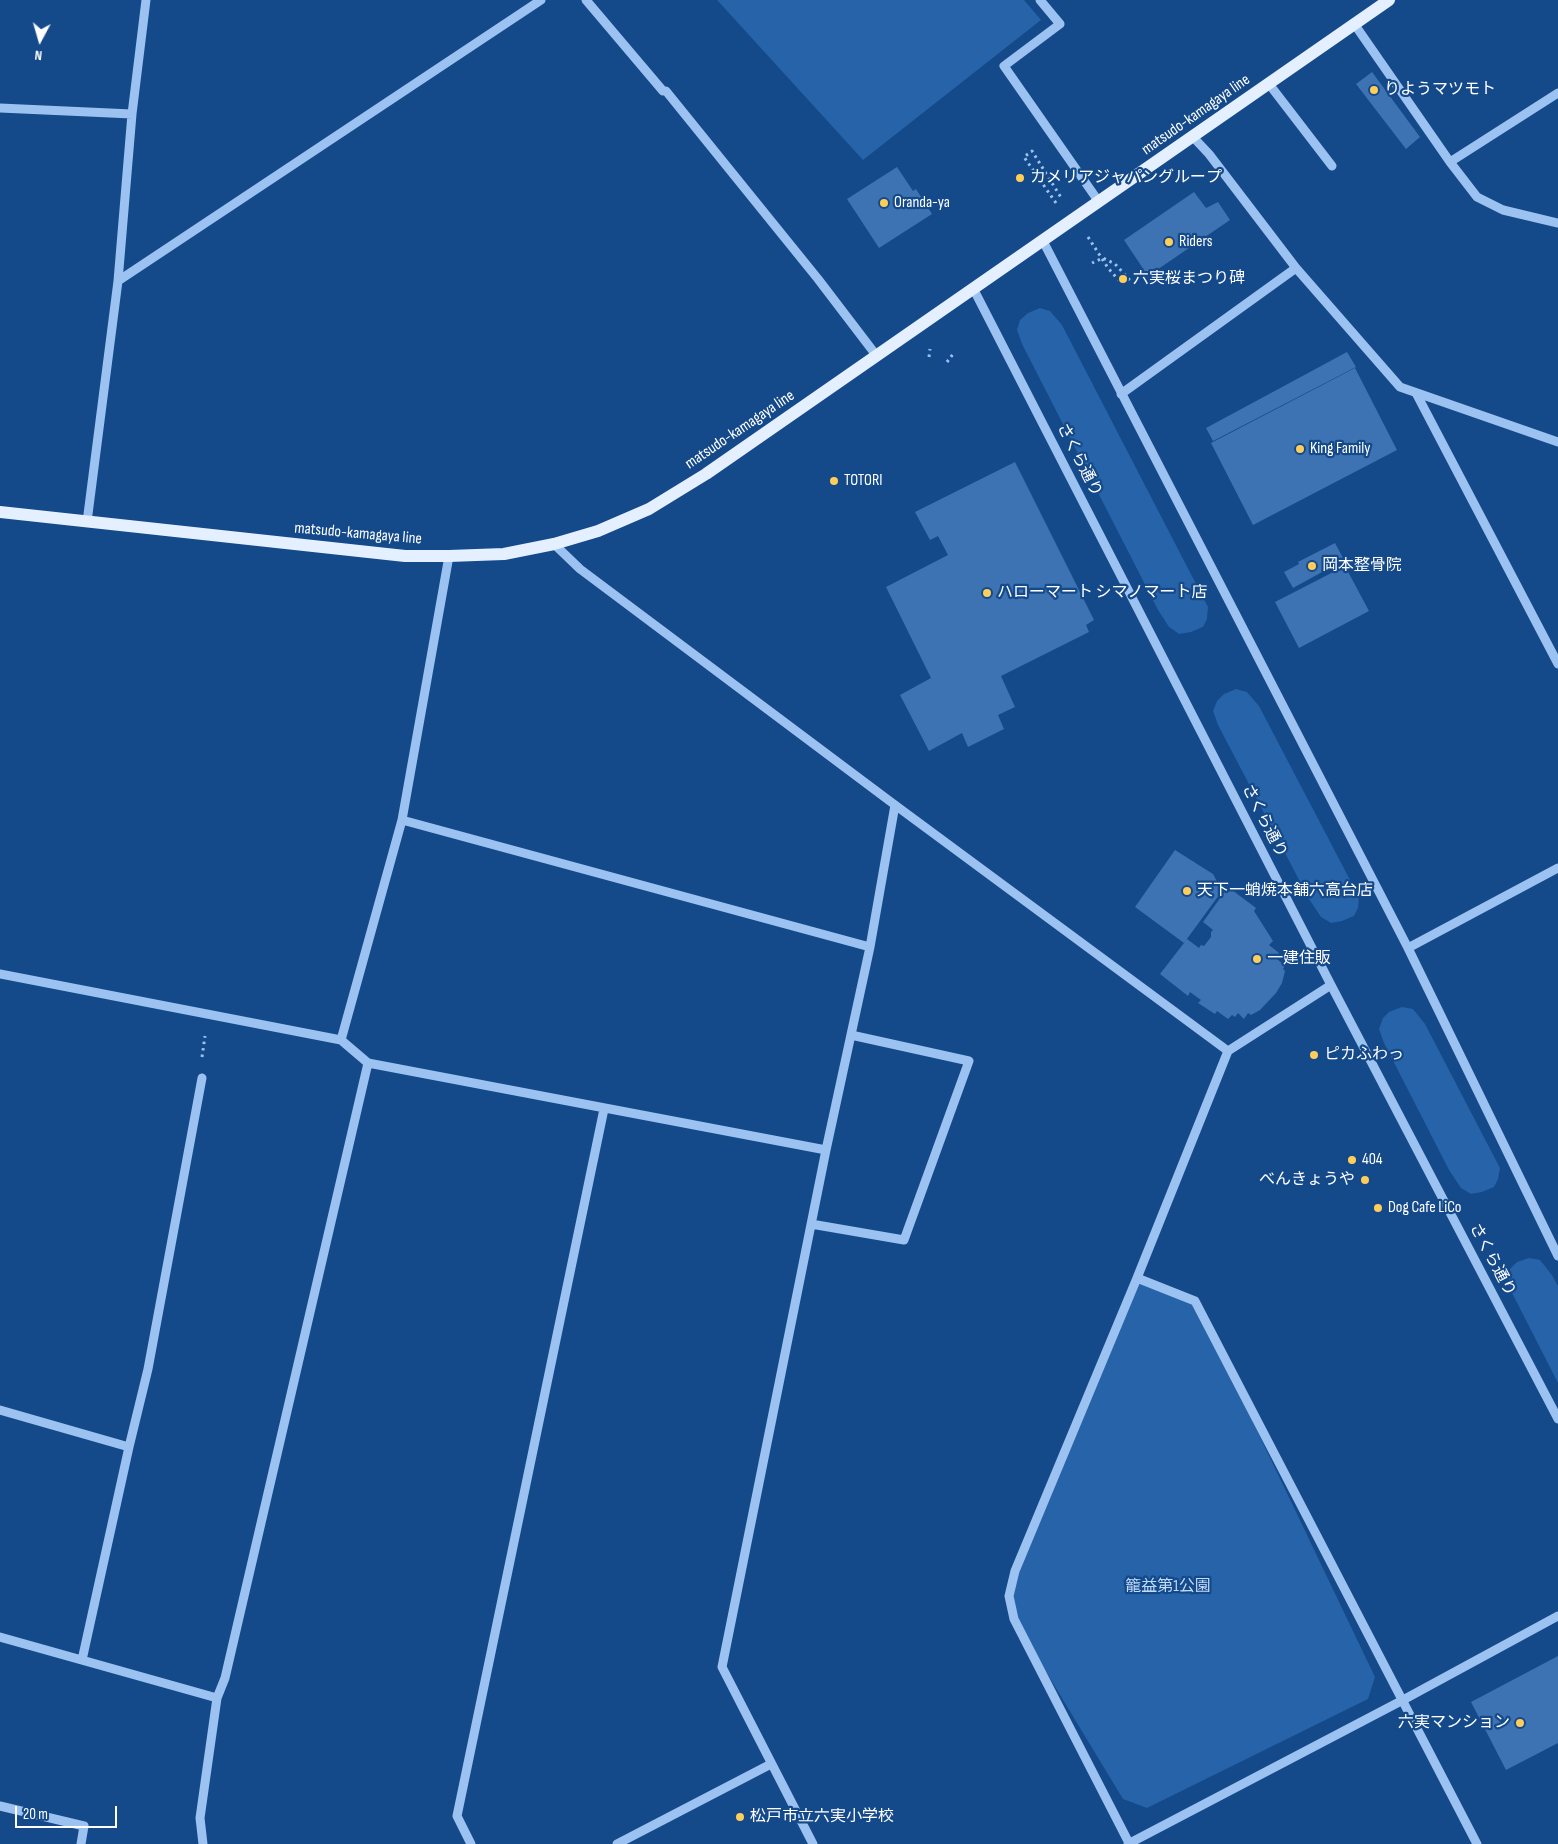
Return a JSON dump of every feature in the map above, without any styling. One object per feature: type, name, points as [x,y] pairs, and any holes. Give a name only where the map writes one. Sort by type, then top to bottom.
[{"type":"main road","name":"matsudo-kamagaya line","points":[[0,512],[405,556],[504,554],[554,544],[598,531],[649,508],[706,474],[1389,0]]},
{"type":"street","points":[[87,522],[118,281],[132,114],[146,0]]},
{"type":"street","points":[[118,281],[541,0]]},
{"type":"street","points":[[586,0],[663,90],[666,91],[818,279],[876,355]]},
{"type":"street","points":[[1040,0],[1060,24],[1004,66],[1099,202]]},
{"type":"street","points":[[1354,24],[1450,162],[1477,197],[1503,210],[1558,223]]},
{"type":"street","points":[[1269,84],[1332,166]]},
{"type":"street","points":[[1450,162],[1558,94]]},
{"type":"street","points":[[0,108],[132,114]]},
{"type":"street","points":[[1193,137],[1209,154],[1296,268],[1400,387],[1558,442]]},
{"type":"street","points":[[1043,241],[1408,948],[1558,1256]]},
{"type":"street","points":[[1122,394],[1296,268]]},
{"type":"street","name":"さくら通り","points":[[973,288],[1331,985],[1558,1419]]},
{"type":"street","points":[[1416,393],[1558,664]]},
{"type":"street","points":[[554,544],[580,569],[895,806],[1228,1051]]},
{"type":"street","points":[[341,1040],[402,820],[449,556]]},
{"type":"street","points":[[812,1844],[722,1667],[826,1150],[870,947],[895,806]]},
{"type":"street","points":[[402,820],[870,947]]},
{"type":"street","points":[[1408,948],[1558,868]]},
{"type":"street","points":[[0,974],[341,1040],[368,1063],[826,1150]]},
{"type":"street","points":[[1331,985],[1228,1051],[1137,1278],[1014,1571],[1009,1596],[1014,1619],[1129,1844],[1404,1700],[1558,1616]]},
{"type":"street","points":[[811,1224],[904,1240],[969,1061],[851,1035]]},
{"type":"street","points":[[203,1844],[200,1818],[217,1698],[225,1678],[368,1063]]},
{"type":"street","points":[[82,1660],[148,1369],[202,1078]]},
{"type":"street","points":[[470,1844],[457,1816],[604,1109]]},
{"type":"street","points":[[1137,1278],[1195,1301],[1404,1700],[1477,1844]]},
{"type":"street","points":[[0,1410],[129,1447]]},
{"type":"street","points":[[0,1637],[217,1698]]},
{"type":"street","points":[[617,1844],[771,1764]]},
{"type":"street","points":[[0,1806],[84,1826],[81,1844]]},
{"type":"path","points":[[1048,177],[1032,151],[1024,157],[1058,206]]},
{"type":"path","points":[[1092,263],[1103,258],[1116,264],[1129,279],[1122,284],[1108,268]]},
{"type":"path","points":[[929,358],[930,349]]},
{"type":"path","points":[[947,362],[953,354]]},
{"type":"path","points":[[202,1078],[201,1068],[208,1014]]},
{"type":"green space","points":[[717,0],[1024,0],[1041,20],[863,160]]},
{"type":"green space","points":[[1040,308],[1050,311],[1062,325],[1208,607],[1207,619],[1203,627],[1179,634],[1169,627],[1158,610],[1022,344],[1017,330],[1020,320],[1028,313]]},
{"type":"green space","points":[[1236,689],[1247,692],[1259,706],[1359,897],[1358,908],[1354,916],[1331,923],[1321,917],[1309,899],[1218,725],[1213,711],[1217,701],[1224,694]]},
{"type":"green space","points":[[1402,1007],[1413,1009],[1425,1024],[1500,1168],[1494,1187],[1471,1194],[1461,1188],[1449,1170],[1384,1043],[1379,1029],[1383,1018],[1389,1012]]},
{"type":"green space","points":[[1529,1258],[1540,1260],[1558,1286],[1558,1383],[1507,1280],[1510,1269],[1517,1262]]},
{"type":"green space","name":"籠益第1公園","points":[[1137,1278],[1195,1301],[1375,1677],[1368,1699],[1147,1808],[1123,1799],[1014,1619],[1009,1596]]},
{"type":"building","points":[[1372,72],[1420,137],[1406,149],[1356,84]]},
{"type":"building","points":[[897,167],[913,191],[916,189],[932,214],[879,248],[847,199]]},
{"type":"building","points":[[1194,192],[1206,208],[1218,202],[1230,220],[1148,276],[1124,240]]},
{"type":"building","points":[[1347,352],[1356,367],[1213,441],[1206,428]]},
{"type":"building","points":[[1355,368],[1397,450],[1253,525],[1211,443]]},
{"type":"building","points":[[1015,462],[1094,620],[1086,625],[1089,632],[1001,676],[1015,707],[998,715],[1004,729],[968,747],[962,733],[929,751],[900,695],[931,678],[886,587],[948,555],[938,536],[930,540],[915,512]]},
{"type":"building","points":[[1335,543],[1344,560],[1293,588],[1284,572],[1299,564],[1298,562]]},
{"type":"building","points":[[1345,566],[1369,611],[1299,648],[1275,602]]},
{"type":"building","points":[[1175,850],[1213,874],[1222,891],[1184,943],[1135,907]]},
{"type":"building","points":[[1228,887],[1256,908],[1254,911],[1273,941],[1269,945],[1279,953],[1276,958],[1285,966],[1282,983],[1276,993],[1260,1010],[1251,1015],[1248,1013],[1244,1019],[1238,1013],[1235,1017],[1232,1015],[1228,1019],[1217,1011],[1215,1014],[1198,1003],[1201,1000],[1190,992],[1188,996],[1160,974],[1187,939],[1199,948],[1201,945],[1204,946],[1211,937],[1213,930],[1203,922]]},
{"type":"building","name":"六実マンション","points":[[1558,1656],[1558,1743],[1506,1770],[1471,1702]]},
{"type":"place","name":"りようマツモト","points":[[1374,90]]},
{"type":"place","name":"カメリアジャパングループ","points":[[1020,178]]},
{"type":"place","name":"Oranda-ya","points":[[884,203]]},
{"type":"place","name":"Riders","points":[[1169,242]]},
{"type":"place","name":"六実桜まつり碑","points":[[1123,279]]},
{"type":"place","name":"King Family","points":[[1300,449]]},
{"type":"place","name":"TOTORI","points":[[834,481]]},
{"type":"place","name":"岡本整骨院","points":[[1312,566]]},
{"type":"place","name":"ハローマート シマノマート店","points":[[987,593]]},
{"type":"place","name":"天下一蛸焼本舗六高台店","points":[[1187,891]]},
{"type":"place","name":"一建住販","points":[[1257,959]]},
{"type":"place","name":"ピカふわっ","points":[[1314,1055]]},
{"type":"place","name":"404","points":[[1352,1160]]},
{"type":"place","name":"べんきょうや","points":[[1365,1180]]},
{"type":"place","name":"Dog Cafe LiCo","points":[[1378,1208]]},
{"type":"place","name":"六実マンション","points":[[1520,1723]]},
{"type":"place","name":"松戸市立六実小学校","points":[[740,1817]]}]
